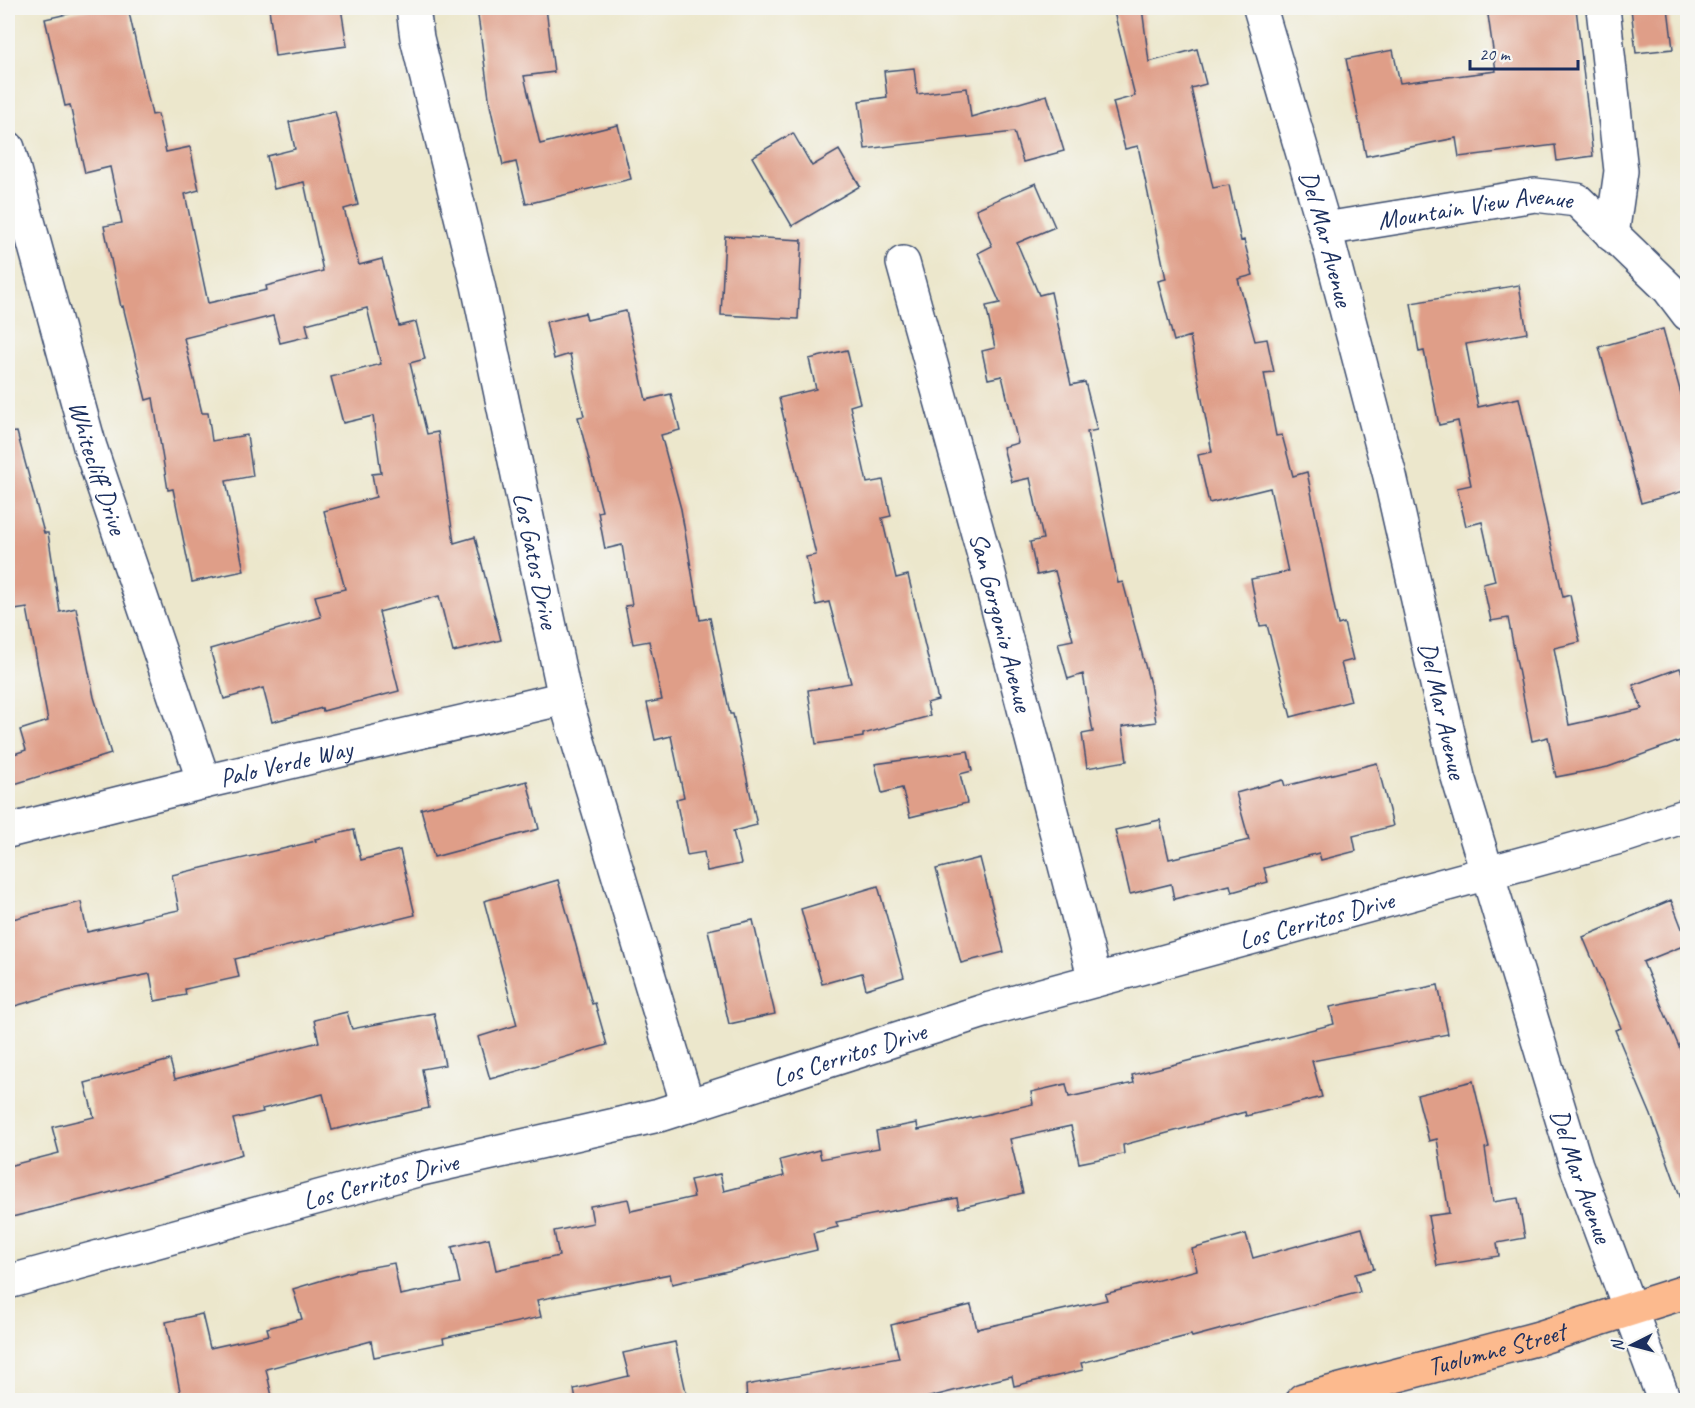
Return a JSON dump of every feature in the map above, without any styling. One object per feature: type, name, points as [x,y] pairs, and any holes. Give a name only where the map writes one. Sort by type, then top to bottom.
[{"type":"main road","name":"Tuolumne Street","points":[[1303,1401],[1688,1292]]},
{"type":"street","name":"Los Gatos Drive","points":[[413,8],[417,38],[478,285],[565,698],[688,1106]]},
{"type":"street","name":"Del Mar Avenue","points":[[1260,8],[1325,229],[1390,476],[1458,777],[1576,1165],[1664,1401]]},
{"type":"street","points":[[1602,8],[1621,171],[1612,236]]},
{"type":"street","name":"Whitecliff Drive","points":[[8,148],[90,447],[204,782]]},
{"type":"street","name":"Mountain View Avenue","points":[[1325,229],[1535,195],[1577,200],[1669,290],[1688,314]]},
{"type":"street","name":"San Gorgonio Avenue","points":[[903,263],[985,559],[1095,980]]},
{"type":"street","name":"Palo Verde Way","points":[[8,831],[204,782],[565,698]]},
{"type":"street","name":"Los Cerritos Drive","points":[[8,1282],[417,1170],[659,1115],[990,1009],[1627,835],[1688,815]]},
{"type":"building","points":[[94,8],[128,8],[152,115],[158,114],[166,152],[190,147],[199,190],[185,194],[208,303],[267,290],[266,286],[323,271],[304,182],[274,189],[267,156],[295,149],[289,122],[335,111],[358,205],[344,209],[359,265],[382,259],[399,326],[416,322],[425,359],[410,363],[427,434],[438,432],[454,543],[475,537],[501,640],[453,652],[439,596],[379,612],[399,691],[272,722],[263,688],[224,699],[210,649],[321,617],[315,596],[345,589],[324,511],[376,497],[372,474],[381,473],[373,416],[343,423],[331,377],[381,364],[367,308],[306,324],[309,336],[280,343],[273,316],[184,338],[202,413],[208,413],[212,441],[247,435],[253,476],[226,481],[244,571],[192,582],[173,489],[168,490],[153,398],[146,400],[123,306],[121,307],[104,226],[122,223],[110,167],[85,173],[70,105],[65,106],[45,19]]},
{"type":"building","points":[[269,8],[341,8],[347,46],[275,56]]},
{"type":"building","points":[[477,8],[546,8],[554,72],[524,76],[540,144],[618,125],[631,179],[526,204],[516,162],[503,165],[490,105]]},
{"type":"building","points":[[1113,8],[1142,8],[1149,62],[1197,49],[1206,84],[1191,88],[1213,188],[1229,185],[1241,241],[1244,240],[1253,275],[1238,279],[1255,341],[1267,339],[1274,372],[1264,373],[1276,436],[1282,435],[1293,476],[1307,472],[1338,625],[1344,623],[1353,660],[1341,663],[1351,701],[1291,717],[1267,625],[1260,626],[1251,579],[1288,572],[1270,488],[1209,503],[1198,455],[1212,452],[1190,336],[1174,341],[1158,281],[1166,279],[1138,146],[1125,149],[1113,102],[1135,96]]},
{"type":"building","points":[[1487,8],[1576,8],[1593,156],[1557,161],[1555,145],[1459,157],[1456,138],[1366,156],[1346,59],[1393,50],[1400,83],[1496,71]]},
{"type":"building","points":[[1631,8],[1668,8],[1673,49],[1636,53]]},
{"type":"building","points":[[914,68],[917,94],[967,88],[971,117],[1047,95],[1064,151],[1023,162],[1014,132],[865,149],[859,101],[887,97],[884,71]]},
{"type":"building","points":[[793,133],[812,166],[839,150],[860,186],[792,226],[752,157]]},
{"type":"building","points":[[1036,183],[1055,227],[1017,243],[1039,295],[1051,292],[1071,385],[1085,382],[1097,430],[1087,432],[1118,583],[1123,582],[1150,684],[1156,722],[1122,727],[1127,761],[1087,768],[1082,734],[1093,732],[1083,674],[1068,679],[1058,643],[1073,640],[1055,571],[1037,575],[1030,542],[1043,539],[1030,478],[1012,482],[1003,447],[1018,443],[1002,376],[988,379],[982,351],[995,348],[986,306],[1000,303],[978,253],[992,246],[976,209]]},
{"type":"building","points":[[725,236],[802,240],[798,319],[721,315]]},
{"type":"building","points":[[1519,285],[1527,333],[1466,344],[1478,407],[1519,398],[1563,597],[1570,595],[1580,642],[1554,648],[1569,725],[1642,709],[1633,685],[1680,668],[1688,689],[1688,738],[1608,767],[1556,777],[1548,737],[1532,741],[1508,618],[1491,621],[1483,584],[1495,581],[1482,522],[1466,526],[1457,488],[1471,485],[1458,421],[1439,425],[1424,351],[1419,352],[1411,303]]},
{"type":"building","points":[[626,311],[646,400],[671,394],[680,430],[661,435],[681,509],[700,620],[710,618],[757,825],[733,831],[741,864],[707,871],[704,852],[687,855],[676,799],[684,797],[671,736],[655,740],[647,703],[662,700],[649,641],[633,644],[625,606],[632,605],[622,545],[605,549],[598,512],[602,511],[578,417],[584,416],[570,354],[554,359],[546,322],[585,313],[587,320]]},
{"type":"building","points":[[1663,329],[1688,419],[1688,490],[1641,503],[1599,347]]},
{"type":"building","points":[[847,350],[860,403],[850,406],[867,483],[883,480],[891,516],[882,518],[896,578],[908,575],[938,700],[927,703],[930,716],[863,734],[863,737],[816,744],[808,690],[851,683],[829,602],[816,605],[806,557],[816,555],[779,398],[816,389],[809,359]]},
{"type":"building","points":[[17,432],[44,533],[48,533],[60,612],[76,608],[94,697],[111,754],[8,786],[8,756],[26,750],[20,730],[48,721],[27,608],[8,611],[8,433]]},
{"type":"building","points":[[968,751],[972,771],[960,774],[967,803],[910,817],[902,788],[882,793],[875,764]]},
{"type":"building","points":[[1377,763],[1393,826],[1353,836],[1356,851],[1321,860],[1319,853],[1264,868],[1268,882],[1232,892],[1230,885],[1174,899],[1171,884],[1130,894],[1115,830],[1160,820],[1169,859],[1249,840],[1236,793],[1283,780],[1285,786]]},
{"type":"building","points":[[527,781],[539,829],[434,857],[421,809]]},
{"type":"building","points":[[354,830],[361,860],[400,850],[415,915],[235,959],[239,977],[185,989],[186,995],[155,1001],[150,974],[67,991],[8,1008],[8,920],[81,902],[87,932],[141,920],[141,918],[179,910],[172,875]]},
{"type":"building","points":[[980,858],[1004,952],[961,963],[936,869]]},
{"type":"building","points":[[558,880],[592,1004],[595,1003],[607,1045],[490,1079],[478,1037],[517,1025],[484,901]]},
{"type":"building","points":[[878,886],[904,977],[866,989],[862,973],[822,984],[801,909]]},
{"type":"building","points":[[1671,900],[1688,944],[1643,962],[1688,1068],[1688,1206],[1684,1207],[1651,1115],[1615,1030],[1621,1028],[1583,937]]},
{"type":"building","points":[[753,920],[775,1014],[729,1024],[708,930]]},
{"type":"building","points":[[1438,985],[1448,1034],[1312,1061],[1322,1097],[1246,1116],[1245,1112],[1123,1145],[1124,1154],[1079,1163],[1071,1126],[1010,1139],[1023,1193],[959,1208],[957,1198],[836,1222],[838,1227],[813,1233],[817,1250],[672,1284],[670,1274],[537,1300],[541,1317],[443,1338],[444,1343],[374,1357],[371,1341],[266,1369],[273,1401],[182,1401],[166,1322],[202,1314],[210,1348],[269,1335],[267,1328],[302,1319],[293,1289],[356,1270],[394,1263],[400,1295],[460,1283],[452,1247],[489,1238],[496,1270],[559,1256],[554,1231],[593,1223],[590,1206],[628,1199],[631,1211],[694,1197],[690,1180],[720,1174],[724,1191],[784,1176],[780,1160],[819,1150],[821,1159],[879,1148],[876,1131],[917,1123],[918,1130],[1033,1104],[1031,1092],[1066,1084],[1069,1097],[1134,1083],[1132,1075],[1334,1024],[1330,1007]]},
{"type":"building","points":[[347,1012],[352,1029],[434,1013],[445,1065],[422,1069],[429,1108],[332,1130],[323,1094],[262,1109],[263,1112],[233,1119],[242,1154],[101,1195],[8,1218],[8,1166],[59,1153],[52,1127],[94,1117],[85,1083],[170,1060],[175,1079],[319,1042],[314,1020]]},
{"type":"building","points":[[1473,1081],[1489,1147],[1485,1148],[1493,1202],[1518,1198],[1525,1238],[1497,1243],[1499,1256],[1437,1266],[1428,1216],[1449,1213],[1437,1139],[1429,1141],[1417,1095]]},
{"type":"building","points":[[1362,1228],[1374,1269],[1355,1274],[1360,1292],[1192,1337],[1191,1335],[1081,1363],[1083,1370],[1014,1386],[1012,1376],[914,1401],[747,1401],[746,1385],[899,1358],[891,1325],[971,1305],[977,1329],[1107,1300],[1105,1294],[1197,1270],[1192,1249],[1246,1234],[1253,1258]]},
{"type":"building","points":[[675,1342],[688,1401],[576,1401],[574,1389],[629,1376],[623,1353]]}]
